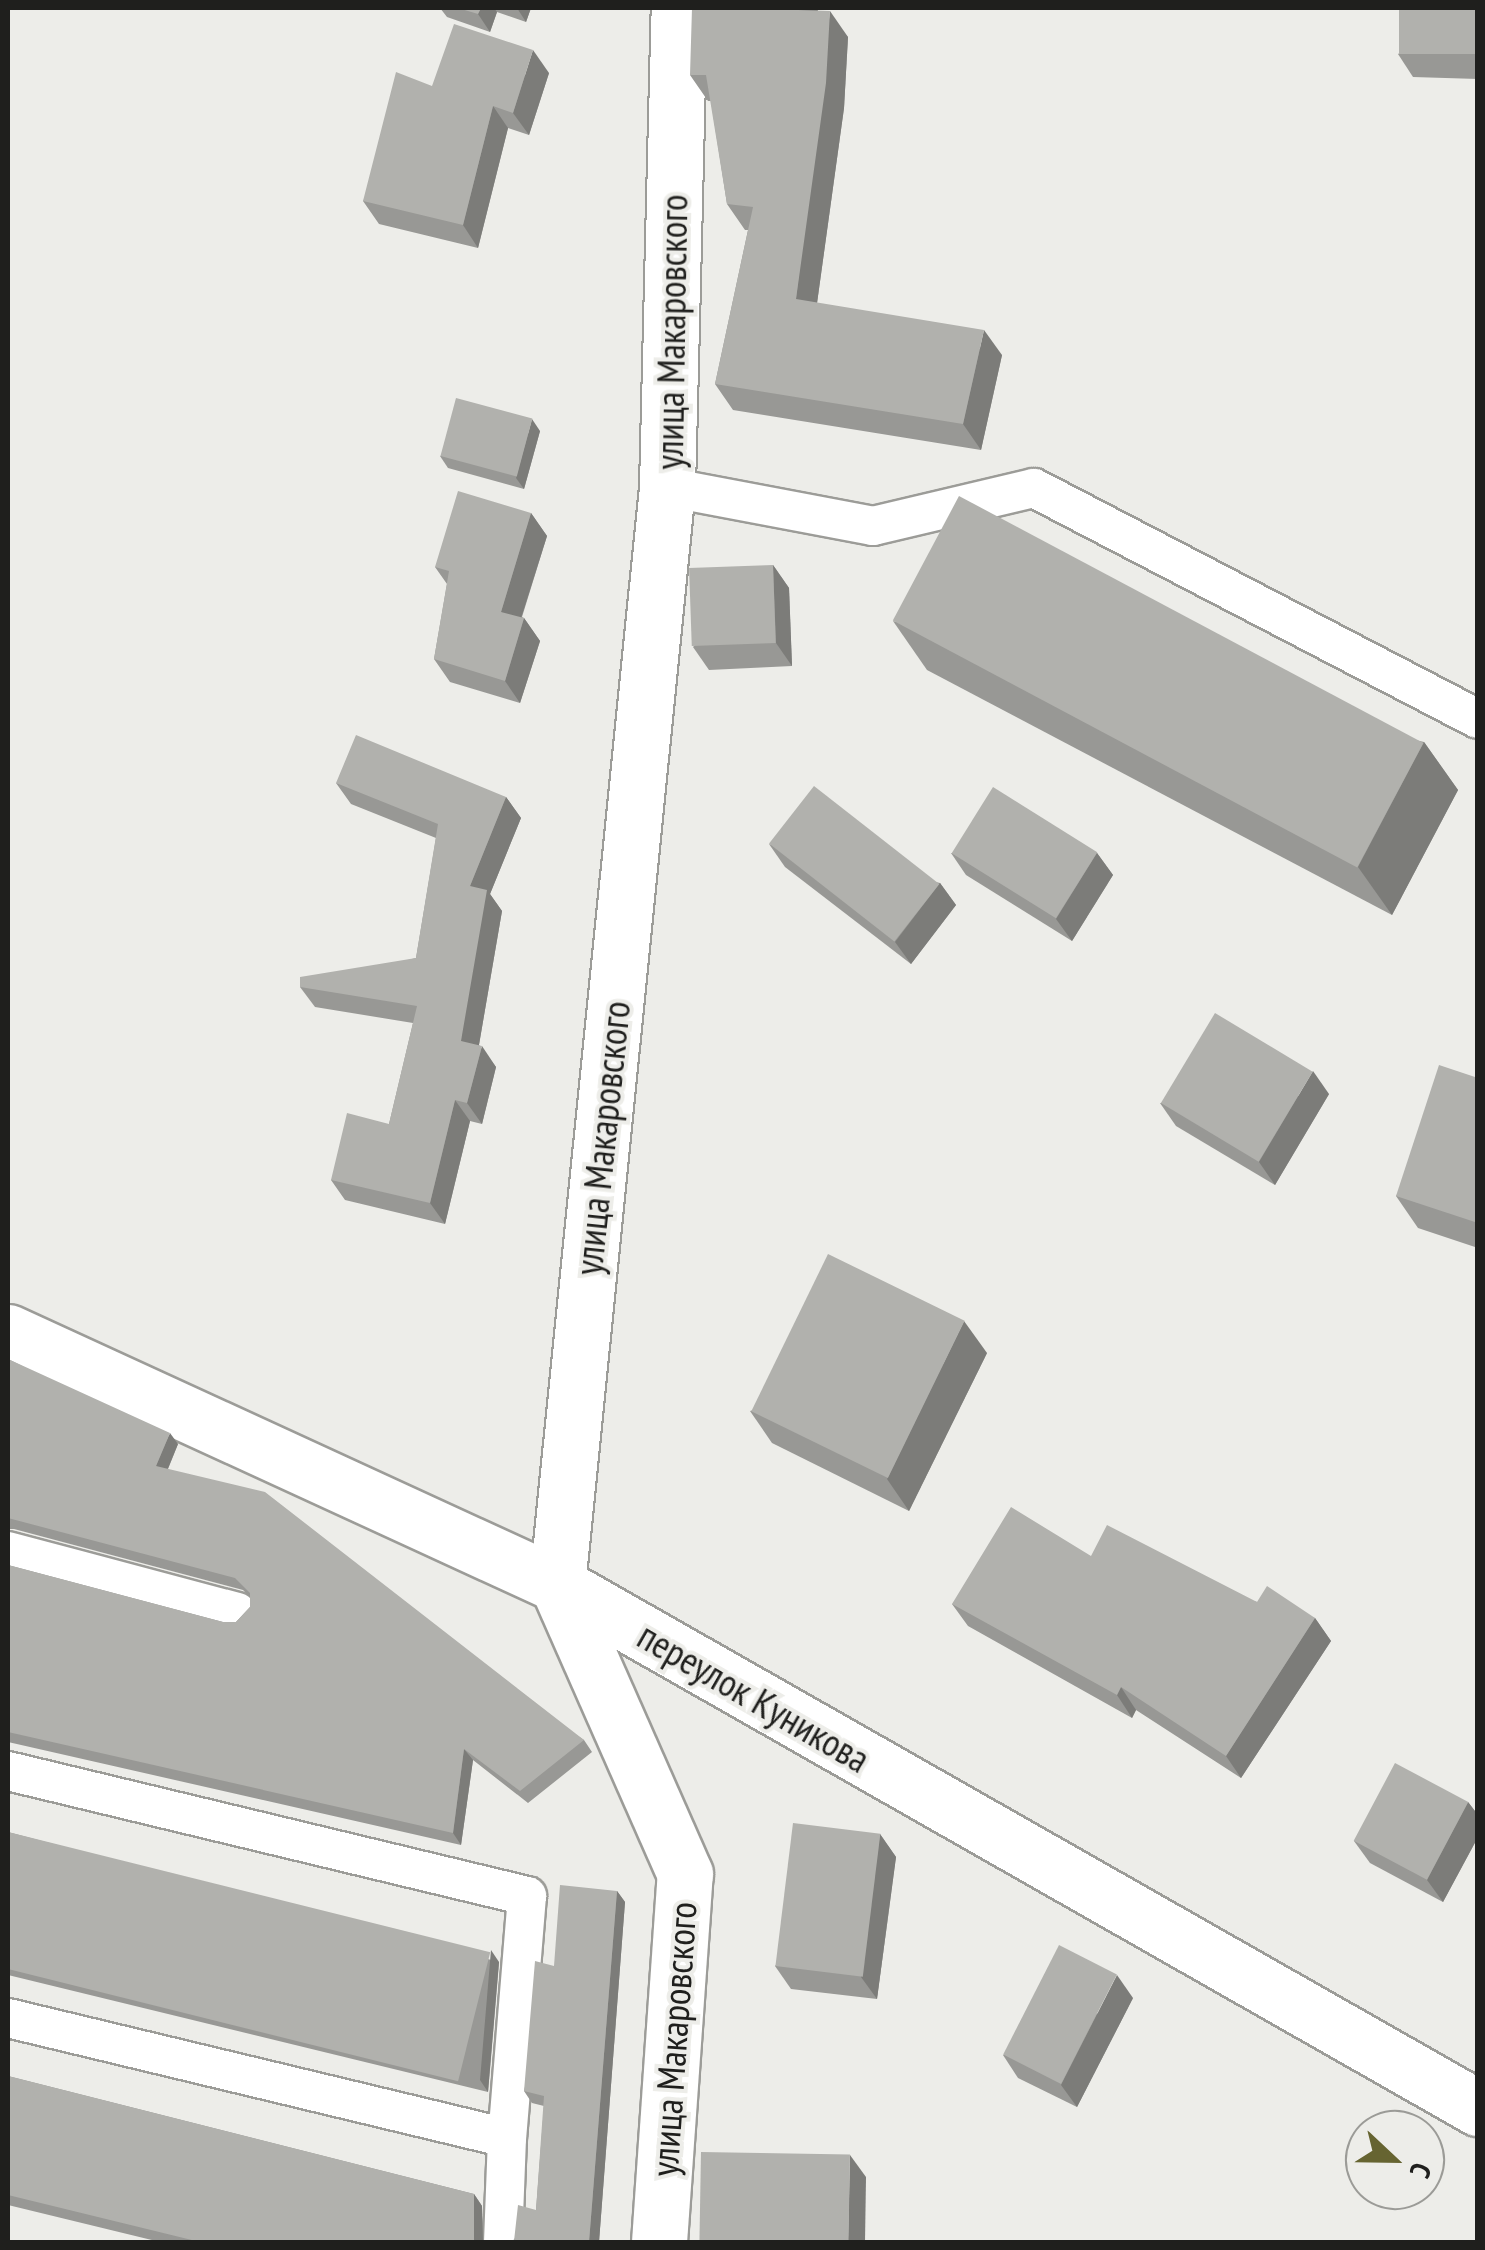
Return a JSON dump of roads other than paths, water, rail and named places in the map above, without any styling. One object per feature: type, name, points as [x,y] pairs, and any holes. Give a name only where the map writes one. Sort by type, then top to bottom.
[{"type":"street","name":"улица Макаровского","points":[[659,2242],[685,1874],[557,1584],[668,488],[679,8]]},
{"type":"street","name":"переулок Куникова","points":[[8,1332],[557,1584],[1478,2108]]},
{"type":"lane","points":[[668,488],[873,526],[1034,488],[1478,719]]},
{"type":"lane","points":[[8,1552],[236,1612]]},
{"type":"lane","points":[[8,1771],[527,1896],[507,2138],[504,2242]]},
{"type":"lane","points":[[8,2018],[507,2138]]}]
